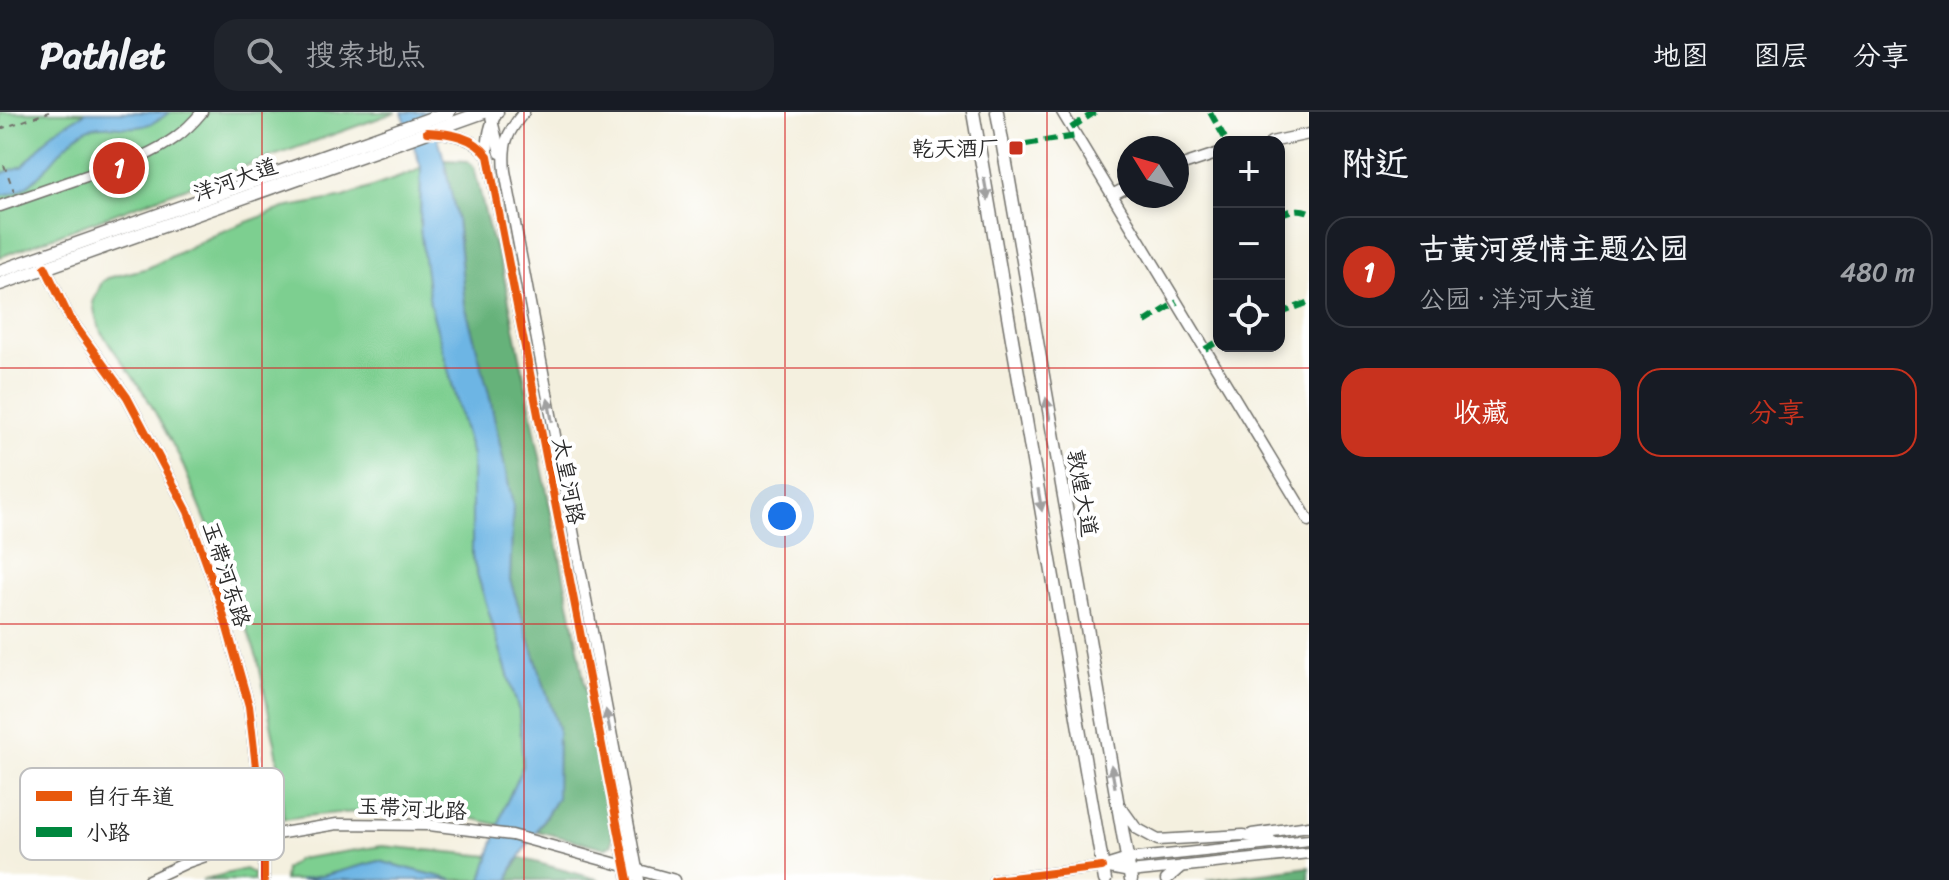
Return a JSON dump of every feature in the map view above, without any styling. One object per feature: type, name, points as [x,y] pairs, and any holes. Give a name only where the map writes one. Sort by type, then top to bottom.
[{"type":"main road","name":"洋河大道","points":[[0,271],[449,112]]},
{"type":"main road","name":"敦煌大道","points":[[973,112],[1104,873]]},
{"type":"main road","name":"敦煌大道","points":[[997,112],[1130,870]]},
{"type":"main road","name":"洋河大道","points":[[0,284],[427,132],[491,114]]},
{"type":"street","points":[[0,206],[141,157],[184,132],[202,112]]},
{"type":"street","name":"太皇河路","points":[[524,112],[506,137],[505,171],[634,873]]},
{"type":"street","points":[[1062,112],[1309,521]]},
{"type":"street","points":[[491,114],[505,171]]},
{"type":"street","name":"太皇河路","points":[[491,114],[488,156],[634,873]]},
{"type":"street","points":[[427,132],[457,135],[482,149],[488,156]]},
{"type":"street","points":[[1285,139],[1309,134]]},
{"type":"street","points":[[1189,163],[1213,155]]},
{"type":"street","points":[[1112,195],[1117,192]]},
{"type":"street","name":"玉带河东路","points":[[45,267],[69,317],[127,397],[188,512],[218,596],[249,706],[256,768]]},
{"type":"street","points":[[1117,801],[1136,828],[1158,840],[1243,835],[1309,826]]},
{"type":"street","name":"玉带河北路","points":[[284,833],[337,824],[429,825],[512,835],[634,873],[675,880]]},
{"type":"street","points":[[1130,870],[1243,835],[1281,843]]},
{"type":"street","points":[[1182,853],[1309,840]]},
{"type":"street","points":[[994,880],[1104,873],[1309,853]]},
{"type":"street","name":"玉带河北路","points":[[149,880],[194,860]]},
{"type":"street","points":[[1166,880],[1182,866]]},
{"type":"street","name":"太皇河路","points":[[628,880],[634,873]]},
{"type":"path","points":[[0,129],[49,112]]},
{"type":"path","points":[[4,165],[18,200]]},
{"type":"green space","points":[[0,112],[396,112],[0,257]]},
{"type":"green space","points":[[444,160],[468,161],[474,167],[490,234],[503,271],[612,834],[612,844],[605,848],[537,831],[557,798],[558,728],[510,580],[513,505],[489,394],[465,305],[458,226]]},
{"type":"green space","points":[[421,167],[420,229],[453,389],[472,456],[472,557],[519,711],[523,765],[499,825],[457,816],[409,812],[347,813],[284,819],[284,768],[279,768],[258,660],[228,575],[180,458],[145,394],[101,332],[93,302],[102,282],[108,278],[148,268],[218,233],[284,208],[344,197]]},
{"type":"green space","points":[[382,846],[490,856],[482,880],[453,880],[379,861],[322,876],[284,880],[285,869],[298,859]]},
{"type":"green space","points":[[520,858],[600,880],[509,880]]},
{"type":"green space","points":[[1309,867],[1309,880],[1207,880]]},
{"type":"green space","points":[[245,869],[254,874],[254,880],[202,880]]},
{"type":"water","points":[[86,112],[170,112],[155,122],[141,126],[88,129],[72,140],[35,180],[13,193],[0,195],[0,174],[23,166],[53,132]]},
{"type":"water","points":[[402,112],[431,112],[444,160],[457,220],[465,305],[489,394],[513,505],[510,580],[558,728],[557,798],[511,871],[509,880],[482,880],[504,808],[523,765],[519,711],[472,557],[472,456],[430,304],[420,229],[421,167]]},
{"type":"water","points":[[379,861],[453,880],[299,880],[322,876]]},
{"type":"marked path","points":[[1071,128],[1095,112]]},
{"type":"marked path","points":[[1210,112],[1224,136]]},
{"type":"marked path","points":[[1026,144],[1076,136]]},
{"type":"marked path","points":[[1285,213],[1309,212]]},
{"type":"marked path","points":[[1145,322],[1177,302]]},
{"type":"marked path","points":[[1285,312],[1309,302]]},
{"type":"marked path","points":[[1205,349],[1213,344]]},
{"type":"cycle path","points":[[427,132],[468,140],[488,156],[628,880]]},
{"type":"cycle path","points":[[45,267],[69,317],[127,397],[188,512],[218,596],[249,706],[256,768]]},
{"type":"cycle path","points":[[264,860],[264,880]]},
{"type":"cycle path","points":[[994,880],[1102,867]]},
{"type":"place","name":"乾天酒厂","points":[[1016,148]]},
{"type":"place","name":"古黄河爱情主题公园","points":[[119,168]]}]
